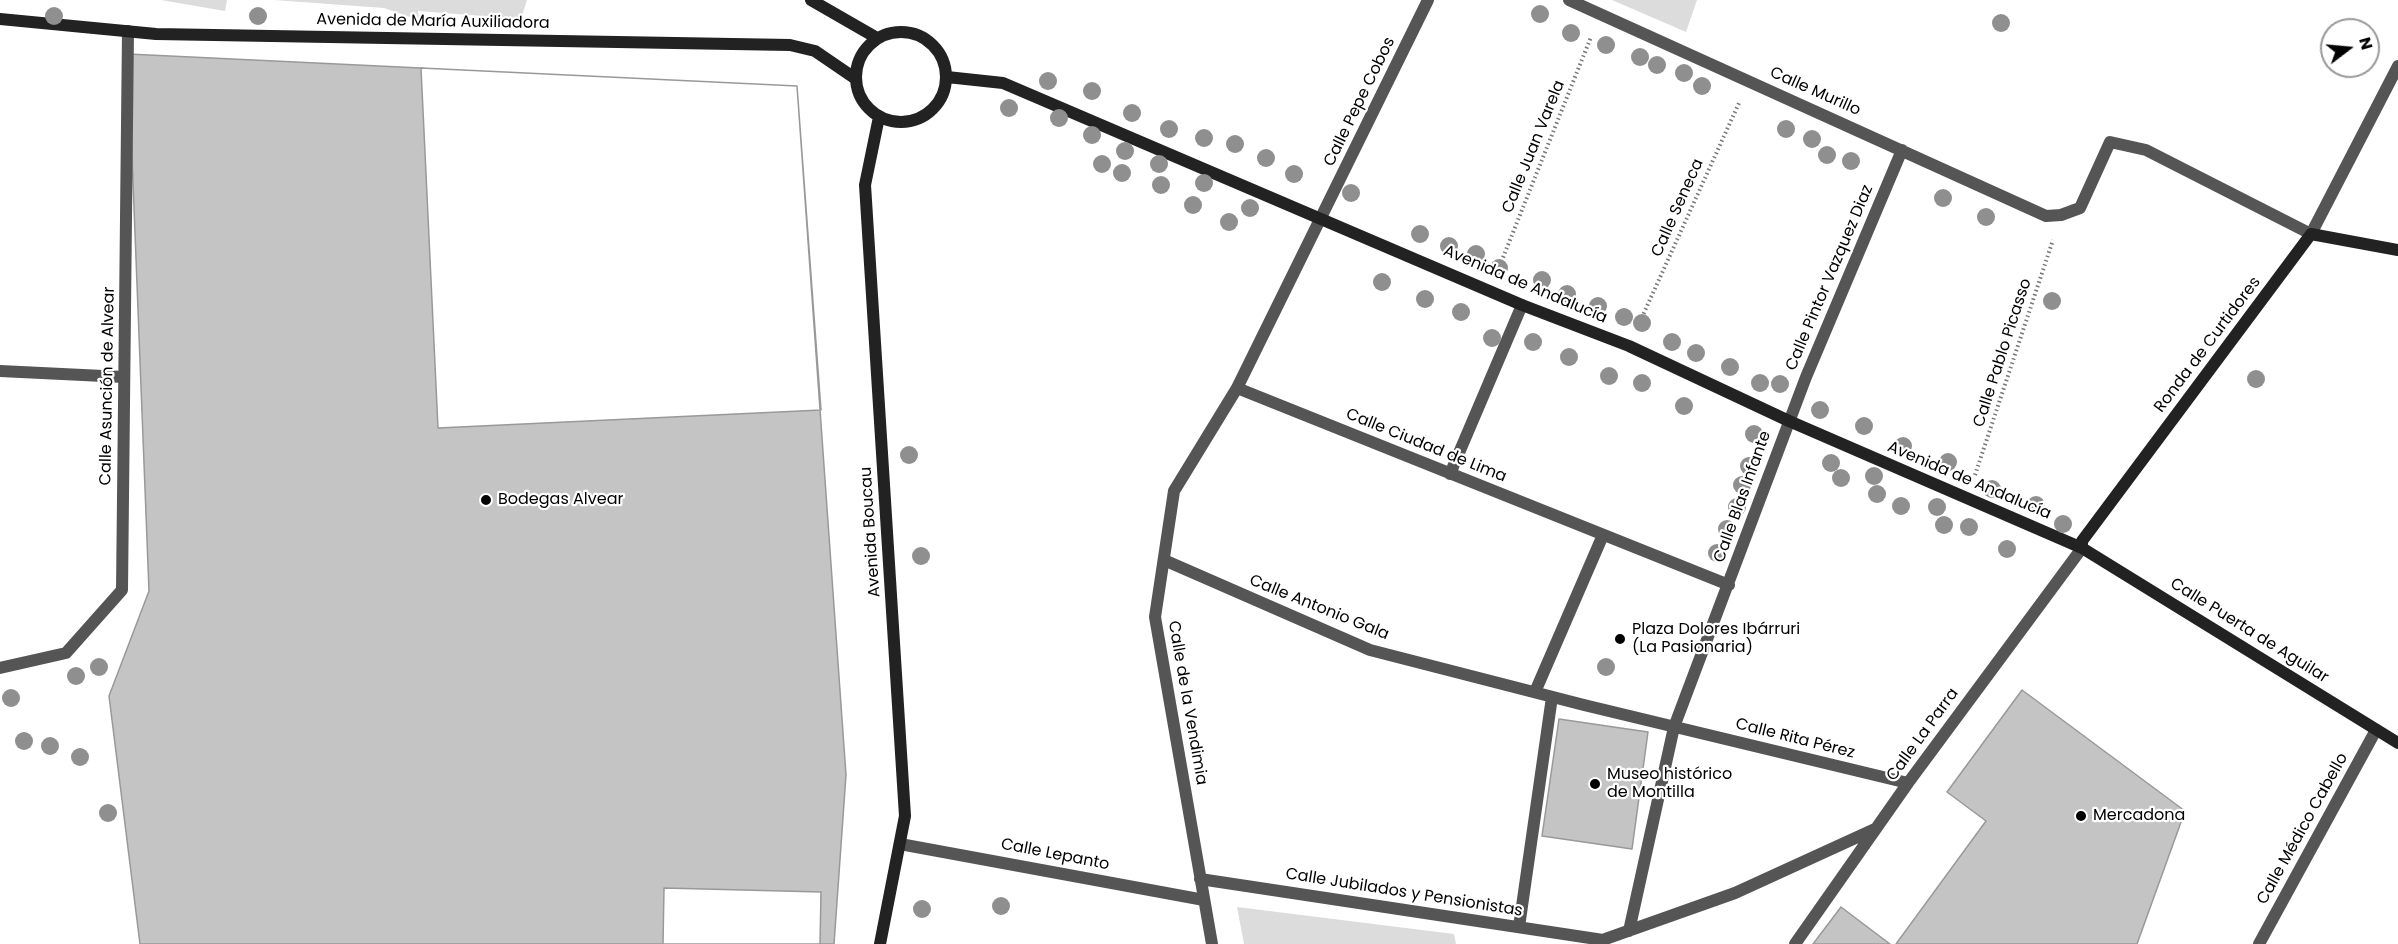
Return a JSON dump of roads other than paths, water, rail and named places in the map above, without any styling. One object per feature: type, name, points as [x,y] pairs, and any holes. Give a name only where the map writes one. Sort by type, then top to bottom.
[{"type":"street","points":[[811,0],[877,38]]},
{"type":"street","name":"Calle Pepe Cobos","points":[[1322,218],[1428,0]]},
{"type":"street","name":"Calle Murillo","points":[[1569,0],[2046,216],[2061,215],[2080,208],[2110,142],[2146,150],[2311,234]]},
{"type":"street","name":"Avenida de María Auxiliadora","points":[[0,19],[168,34],[790,45],[816,51],[856,79]]},
{"type":"street","name":"Calle Asunción de Alvear","points":[[0,668],[66,652],[122,590],[128,31]]},
{"type":"street","points":[[895,31],[915,33],[932,42],[943,58],[947,77],[943,96],[932,111],[916,120],[897,123],[879,117],[863,101],[856,79],[861,56],[877,38],[895,31]]},
{"type":"street","points":[[2398,66],[2311,234],[2398,250]]},
{"type":"street","name":"Avenida de Andalucía","points":[[947,77],[1003,83],[1522,305],[1629,346],[1789,421],[2082,548]]},
{"type":"street","name":"Avenida Boucau","points":[[879,117],[866,185],[905,816],[880,944]]},
{"type":"street","name":"Calle Pintor Vazquez Diaz","points":[[1789,421],[1902,150]]},
{"type":"street","name":"Calle de la Vendimia","points":[[1212,944],[1155,617],[1174,491],[1236,388],[1322,218]]},
{"type":"street","name":"Ronda de Curtidores","points":[[2082,548],[2082,541],[2311,234]]},
{"type":"street","points":[[1450,474],[1522,305]]},
{"type":"street","points":[[0,371],[124,377]]},
{"type":"street","name":"Calle Ciudad de Lima","points":[[1236,388],[1603,535]]},
{"type":"street","name":"Calle Blas Infante","points":[[1729,585],[1789,421]]},
{"type":"street","points":[[1629,931],[1674,727],[1729,585],[1603,535],[1535,692],[1674,727]]},
{"type":"street","name":"Calle Puerta de Aguilar","points":[[2082,548],[2398,743]]},
{"type":"street","name":"Calle La Parra","points":[[1795,944],[1908,783],[2082,548]]},
{"type":"street","name":"Calle Antonio Gala","points":[[1164,560],[1370,650],[1535,692]]},
{"type":"street","points":[[1519,927],[1552,697]]},
{"type":"street","name":"Calle Rita Pérez","points":[[1674,727],[1908,783]]},
{"type":"street","name":"Calle Médico Cabello","points":[[2259,944],[2376,730]]},
{"type":"street","name":"Calle Jubilados y Pensionistas","points":[[1590,944],[1735,894],[1876,829]]},
{"type":"street","name":"Calle Lepanto","points":[[900,844],[1204,900]]},
{"type":"street","name":"Calle Jubilados y Pensionistas","points":[[1200,879],[1604,940]]},
{"type":"place","name":"Bodegas Alvear","points":[[486,500]]},
{"type":"place","name":"Plaza Dolores Ibárruri (La Pasionaria)","points":[[1620,639]]},
{"type":"place","name":"Museo histórico de Montilla","points":[[1595,784]]},
{"type":"place","name":"Mercadona","points":[[2081,816]]}]
